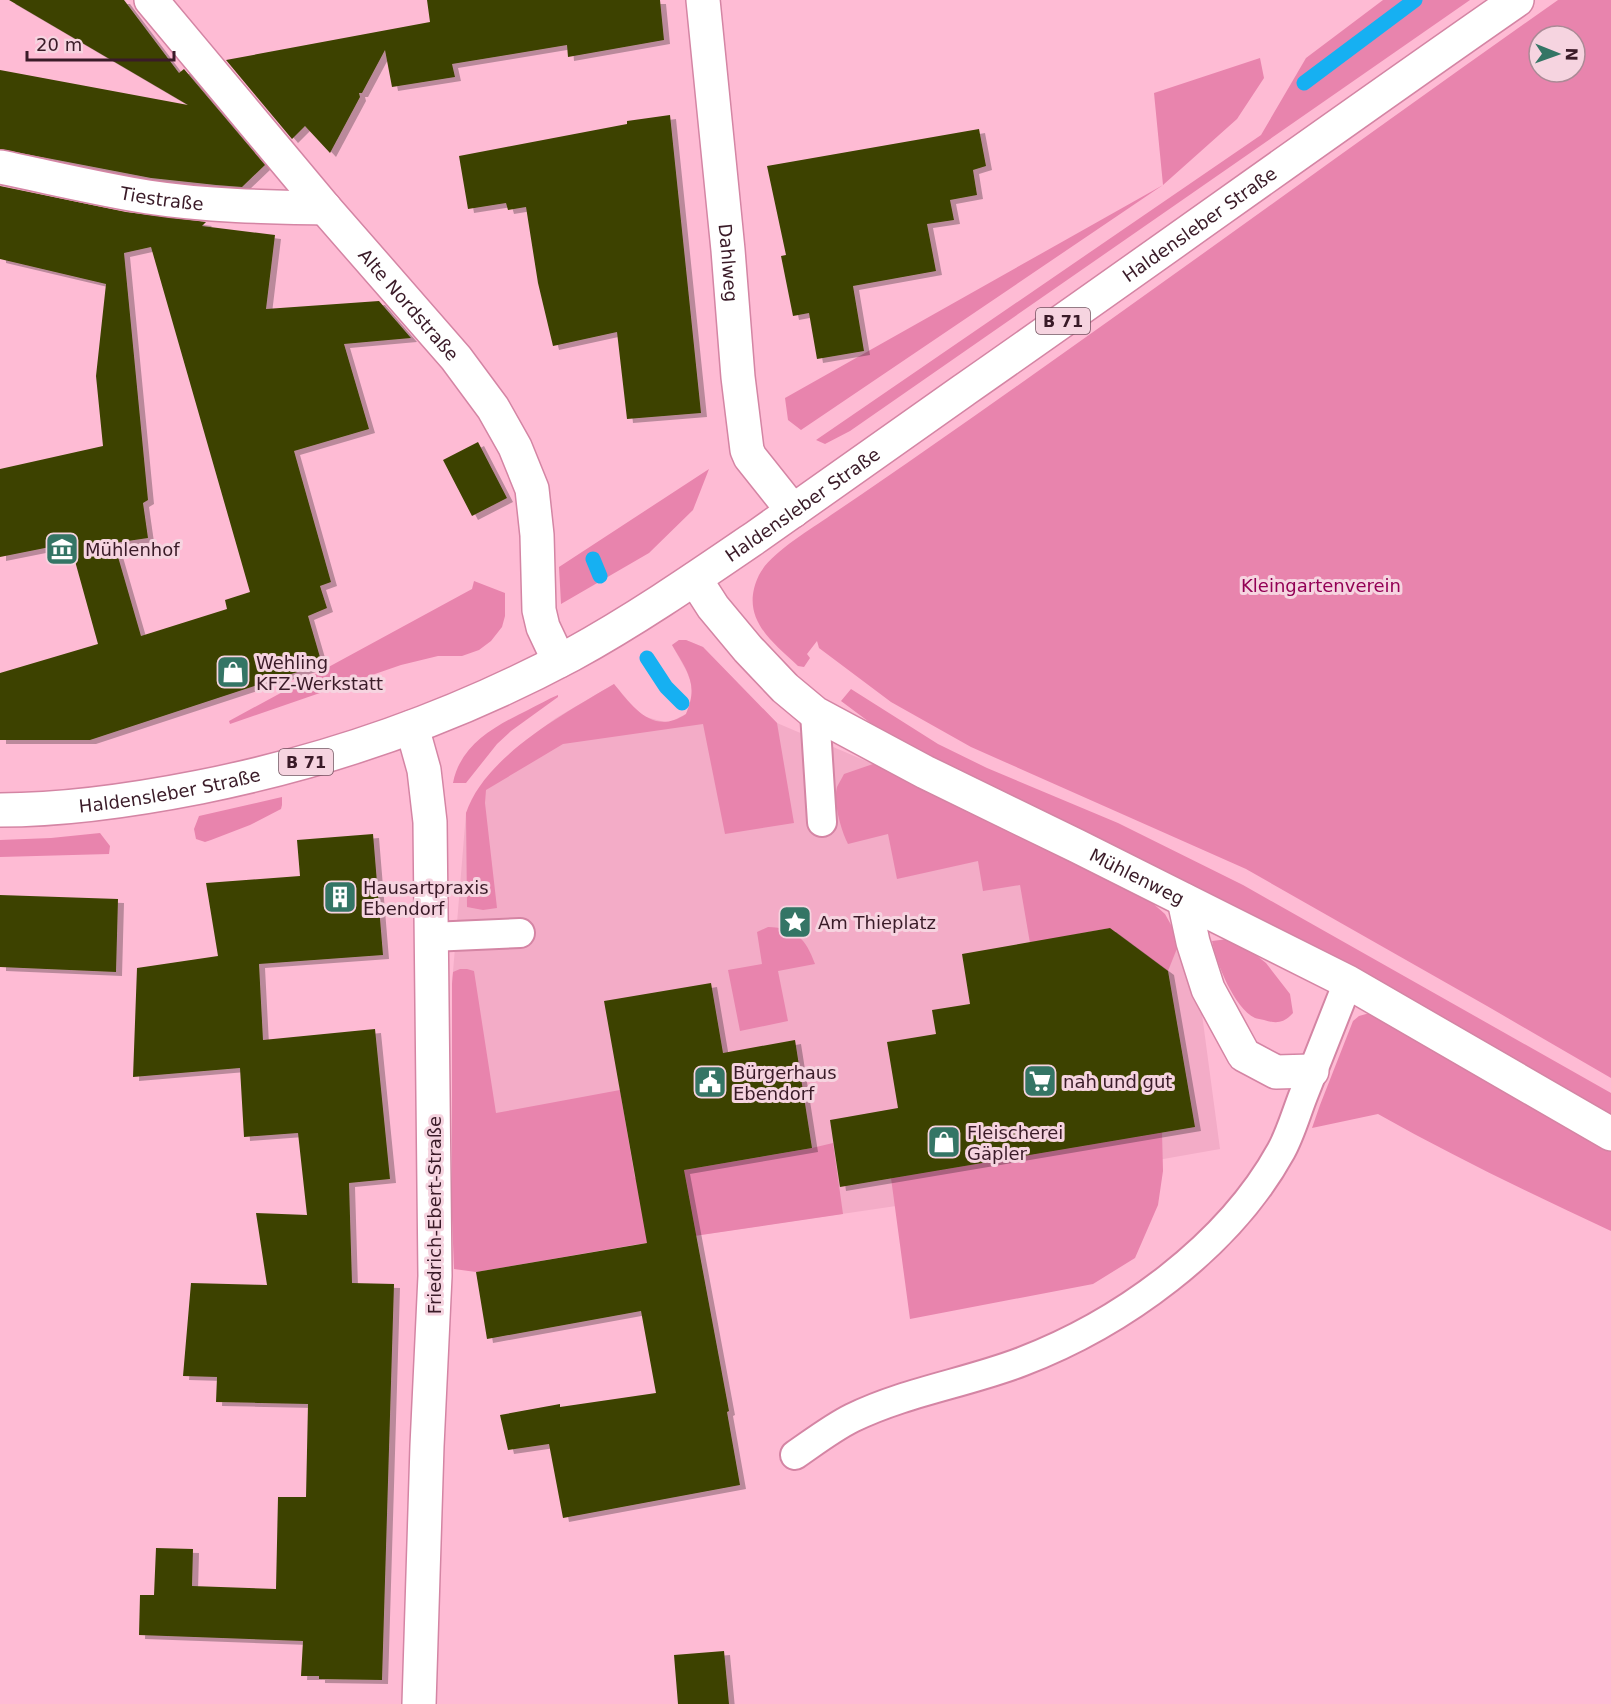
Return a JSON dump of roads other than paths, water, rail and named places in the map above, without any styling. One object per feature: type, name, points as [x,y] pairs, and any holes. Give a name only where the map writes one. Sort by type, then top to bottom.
[{"type":"street","name":"Alte Nordstraße","points":[[151,0],[480,389],[515,447],[532,489],[541,618],[559,661]]},
{"type":"street","name":"Dahlweg","points":[[703,0],[738,377],[747,450],[750,457],[793,511]]},
{"type":"street","name":"Haldensleber Straße","points":[[0,810],[87,806],[170,793],[308,762],[412,727],[509,687],[559,661],[695,579],[1516,0]]},
{"type":"street","name":"Tiestraße","points":[[0,167],[150,197],[236,207],[326,208]]},
{"type":"street","name":"Mühlenweg","points":[[695,579],[713,607],[748,649],[785,688],[815,712],[925,772],[1348,982],[1611,1134]]},
{"type":"street","name":"Friedrich-Ebert-Straße","points":[[412,727],[424,770],[429,803],[435,1276],[419,1704]]},
{"type":"street","points":[[1184,900],[1193,942],[1208,989],[1244,1055],[1276,1072],[1312,1071]]},
{"type":"lane","points":[[815,712],[822,822]]},
{"type":"lane","points":[[431,937],[520,933]]},
{"type":"lane","points":[[795,1455],[832,1429],[873,1409],[996,1371],[1066,1342],[1108,1319],[1161,1285],[1201,1252],[1235,1216],[1282,1150],[1348,982]]},
{"type":"waterway","points":[[1304,83],[1415,0]]},
{"type":"waterway","points":[[593,559],[600,576]]},
{"type":"waterway","points":[[647,658],[666,687],[682,703]]},
{"type":"place","name":"Mühlenhof","points":[[62,549]]},
{"type":"place","name":"Wehling KFZ-Werkstatt","points":[[233,672]]},
{"type":"place","name":"Hausartpraxis Ebendorf","points":[[340,897]]},
{"type":"place","name":"Am Thieplatz","points":[[795,922]]},
{"type":"place","name":"nah und gut","points":[[1040,1081]]},
{"type":"place","name":"Bürgerhaus Ebendorf","points":[[710,1082]]},
{"type":"place","name":"Fleischerei Gäpler","points":[[944,1142]]},
{"type":"park label","name":"Kleingartenverein","points":[[1321,585]]}]
